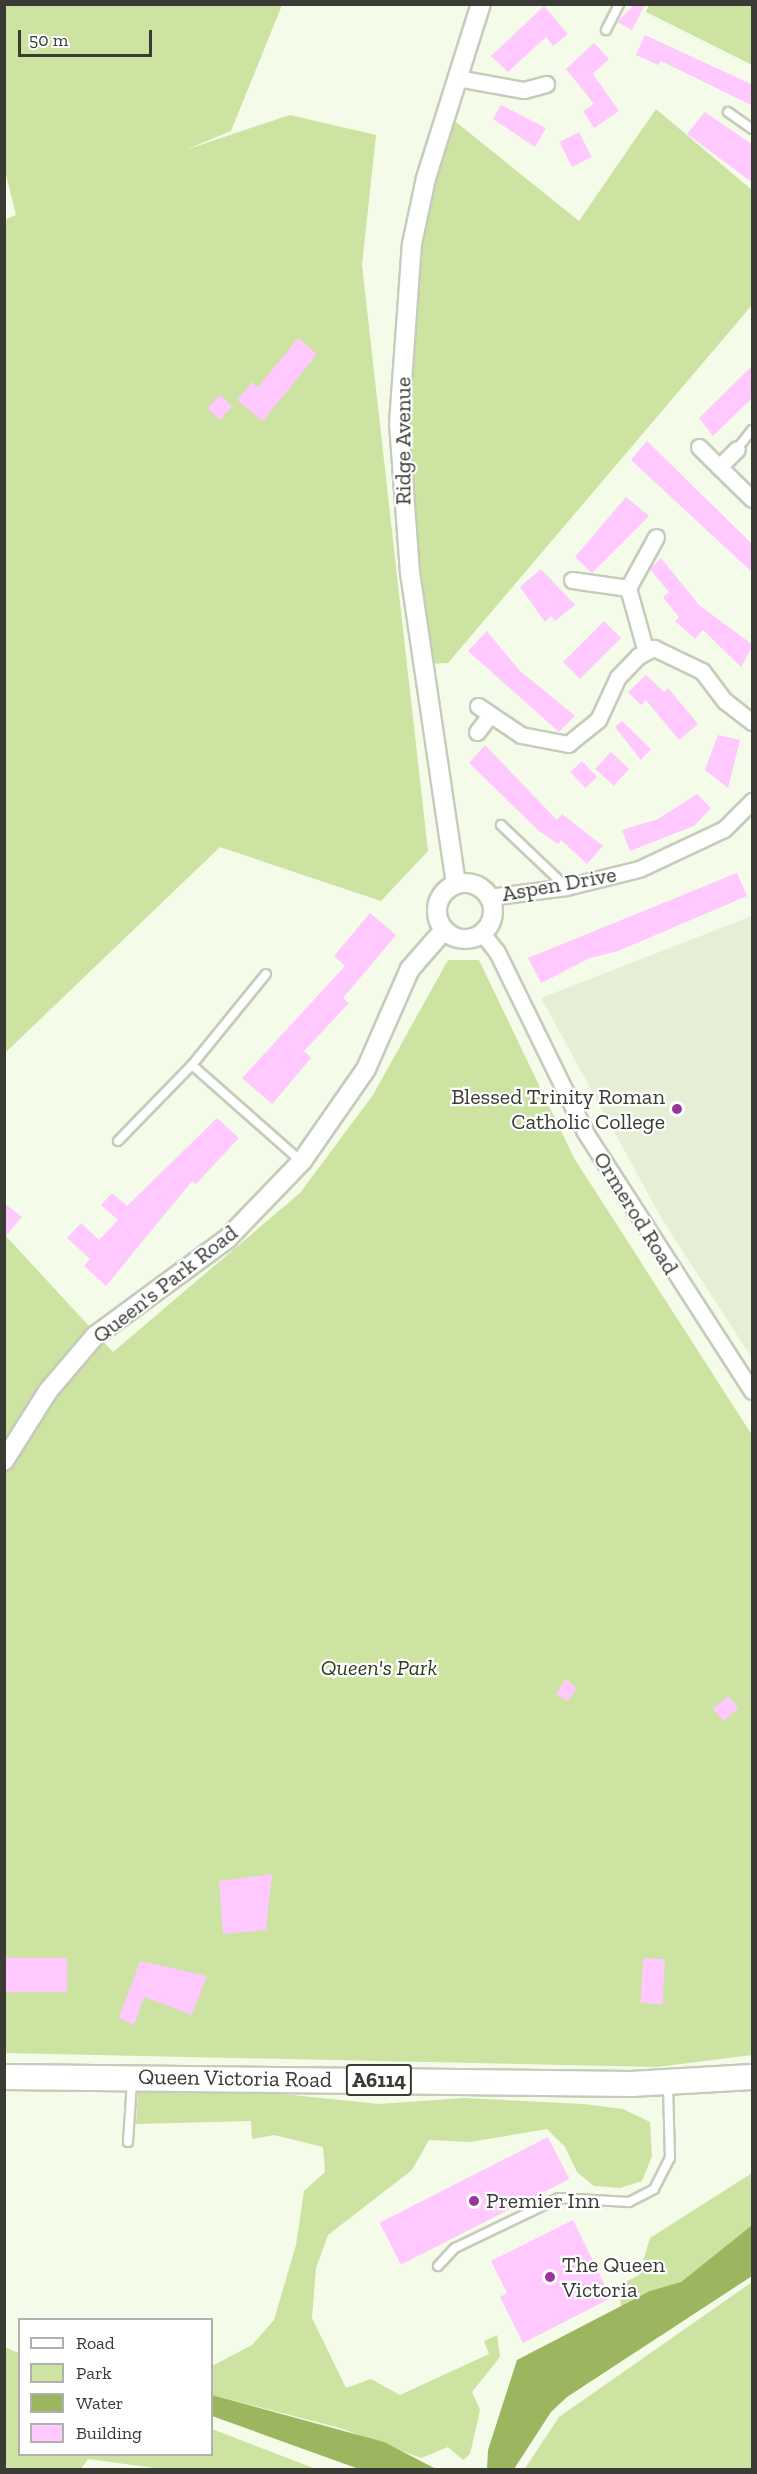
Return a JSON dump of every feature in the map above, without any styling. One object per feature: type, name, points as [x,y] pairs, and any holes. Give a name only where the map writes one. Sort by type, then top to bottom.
[{"type":"highway","name":"Queen Victoria Road","points":[[4,2077],[668,2084],[753,2077]]},
{"type":"street","name":"Ridge Avenue","points":[[456,884],[410,573],[399,424],[412,244],[457,78],[482,4]]},
{"type":"street","points":[[457,78],[524,90],[546,84]]},
{"type":"street","points":[[699,447],[753,498]]},
{"type":"street","points":[[719,467],[737,449]]},
{"type":"street","points":[[646,652],[628,588],[656,537]]},
{"type":"street","points":[[572,580],[628,588]]},
{"type":"street","points":[[477,732],[484,710],[538,742],[568,744],[587,734],[618,677],[646,652],[654,648],[702,671],[725,701],[753,722]]},
{"type":"street","name":"Aspen Drive","points":[[489,897],[566,888],[639,869],[689,849],[724,829],[753,801]]},
{"type":"street","points":[[456,884],[475,885],[489,897],[493,912],[482,933],[459,939],[444,930],[437,904],[456,884]]},
{"type":"street","name":"Queen's Park Road","points":[[4,1461],[48,1391],[95,1336],[227,1239],[302,1161],[366,1069],[410,969],[444,930]]},
{"type":"street","name":"Ormerod Road","points":[[482,933],[585,1132],[753,1391]]},
{"type":"lane","points":[[606,30],[619,4]]},
{"type":"lane","points":[[728,112],[753,129]]},
{"type":"lane","points":[[737,449],[753,430]]},
{"type":"lane","points":[[501,825],[566,888]]},
{"type":"lane","points":[[117,1141],[192,1065],[266,974]]},
{"type":"lane","points":[[192,1065],[302,1161]]},
{"type":"lane","points":[[128,2142],[132,2077]]},
{"type":"lane","points":[[438,2266],[455,2248],[559,2198],[629,2202],[654,2189],[670,2158],[668,2084]]},
{"type":"shaded area","name":"Blessed Trinity Roman Catholic College","points":[[752,916],[752,1358],[663,1221],[541,998]]},
{"type":"green space","points":[[5,5],[282,5],[231,131],[185,150],[290,115],[376,135],[362,265],[428,851],[381,901],[220,847],[5,1053],[4,220],[16,215],[4,166]]},
{"type":"green space","points":[[649,5],[752,5],[752,65],[646,12]]},
{"type":"green space","points":[[656,109],[752,190],[752,305],[448,663],[424,664],[410,573],[405,323],[446,114],[579,221]]},
{"type":"green space","name":"Queen's Park","points":[[448,960],[479,960],[574,1158],[752,1435],[752,2055],[657,2067],[5,2053],[4,1234],[113,1352],[300,1193],[373,1095]]},
{"type":"green space","points":[[234,2089],[379,2104],[464,2098],[584,2104],[623,2109],[650,2122],[652,2156],[642,2181],[620,2188],[594,2186],[577,2172],[565,2147],[547,2129],[470,2142],[429,2140],[412,2170],[328,2235],[316,2268],[312,2318],[346,2388],[371,2379],[400,2395],[489,2354],[484,2341],[497,2335],[500,2357],[472,2392],[480,2410],[470,2454],[463,2460],[448,2447],[421,2458],[340,2428],[213,2395],[213,2365],[252,2345],[274,2320],[296,2245],[304,2191],[325,2172],[323,2147],[274,2135],[252,2139],[251,2121],[136,2124],[138,2091]]},
{"type":"green space","points":[[752,2173],[752,2225],[681,2282],[621,2306],[618,2286],[639,2275],[650,2238]]},
{"type":"green space","points":[[752,2282],[752,2469],[524,2470],[559,2417]]},
{"type":"green space","points":[[4,2347],[18,2353],[18,2456],[213,2456],[213,2429],[316,2469],[169,2470],[88,2459],[81,2469],[5,2469]]},
{"type":"water","points":[[752,2225],[752,2276],[567,2397],[551,2412],[514,2469],[487,2469],[488,2450],[517,2360],[650,2291],[681,2282]]},
{"type":"water","points":[[213,2395],[384,2442],[436,2469],[359,2469],[213,2416]]},
{"type":"building","points":[[635,4],[645,4],[632,30],[617,22]]},
{"type":"building","points":[[544,6],[568,34],[553,46],[546,37],[508,72],[491,56]]},
{"type":"building","points":[[645,35],[753,85],[753,106],[661,61],[658,65],[636,55]]},
{"type":"building","points":[[594,43],[609,59],[593,74],[619,111],[594,128],[583,111],[594,104],[566,69]]},
{"type":"building","points":[[501,105],[546,128],[535,147],[493,119]]},
{"type":"building","points":[[705,112],[753,145],[753,183],[687,134]]},
{"type":"building","points":[[579,132],[592,157],[572,167],[559,142]]},
{"type":"building","points":[[298,338],[317,354],[263,421],[237,400],[252,382],[258,387]]},
{"type":"building","points":[[753,365],[753,397],[713,436],[699,418]]},
{"type":"building","points":[[219,395],[232,406],[220,420],[207,409]]},
{"type":"building","points":[[647,441],[753,545],[753,573],[631,460]]},
{"type":"building","points":[[626,497],[649,516],[592,573],[575,557]]},
{"type":"building","points":[[661,558],[699,605],[753,645],[741,667],[703,630],[695,639],[675,621],[679,617],[663,597],[669,592],[650,569]]},
{"type":"building","points":[[541,569],[575,605],[555,621],[551,616],[545,622],[520,587]]},
{"type":"building","points":[[604,621],[621,638],[580,679],[563,662]]},
{"type":"building","points":[[487,631],[519,670],[575,716],[559,732],[468,651]]},
{"type":"building","points":[[646,675],[664,692],[668,688],[698,724],[679,740],[646,700],[641,705],[628,692]]},
{"type":"building","points":[[622,721],[651,749],[641,760],[615,727]]},
{"type":"building","points":[[718,735],[740,740],[728,788],[705,770]]},
{"type":"building","points":[[485,745],[557,820],[562,814],[603,846],[587,864],[561,840],[558,844],[539,831],[469,763]]},
{"type":"building","points":[[611,752],[629,769],[614,786],[595,769]]},
{"type":"building","points":[[582,761],[597,777],[585,788],[570,772]]},
{"type":"building","points":[[697,794],[711,808],[694,826],[630,851],[622,830],[658,819]]},
{"type":"building","points":[[737,873],[747,896],[618,951],[590,958],[541,983],[528,958]]},
{"type":"building","points":[[370,913],[396,935],[343,998],[349,1003],[304,1051],[311,1058],[272,1104],[242,1078],[345,966],[334,956]]},
{"type":"building","points":[[217,1118],[239,1138],[196,1184],[192,1181],[106,1286],[84,1266],[90,1259],[67,1238],[81,1223],[99,1240],[118,1220],[101,1205],[112,1193],[127,1206]]},
{"type":"building","points":[[4,1203],[22,1217],[4,1238]]},
{"type":"building","points":[[566,1679],[577,1689],[567,1701],[556,1694]]},
{"type":"building","points":[[728,1696],[738,1708],[723,1721],[713,1709]]},
{"type":"building","points":[[272,1874],[266,1930],[223,1934],[219,1881]]},
{"type":"building","points":[[4,1958],[67,1958],[67,1992],[4,1992]]},
{"type":"building","points":[[643,1958],[665,1959],[663,2004],[641,2003]]},
{"type":"building","points":[[140,1961],[207,1976],[192,2015],[144,1997],[134,2025],[119,2018]]},
{"type":"building","name":"Premier Inn","points":[[548,2137],[569,2179],[401,2265],[380,2223]]},
{"type":"building","name":"The Queen Victoria","points":[[573,2220],[611,2298],[523,2343],[500,2297],[507,2293],[491,2261]]},
{"type":"place","name":"Blessed Trinity Roman Catholic College","points":[[677,1109]]},
{"type":"place","name":"Premier Inn","points":[[474,2201]]},
{"type":"place","name":"The Queen Victoria","points":[[550,2277]]}]
